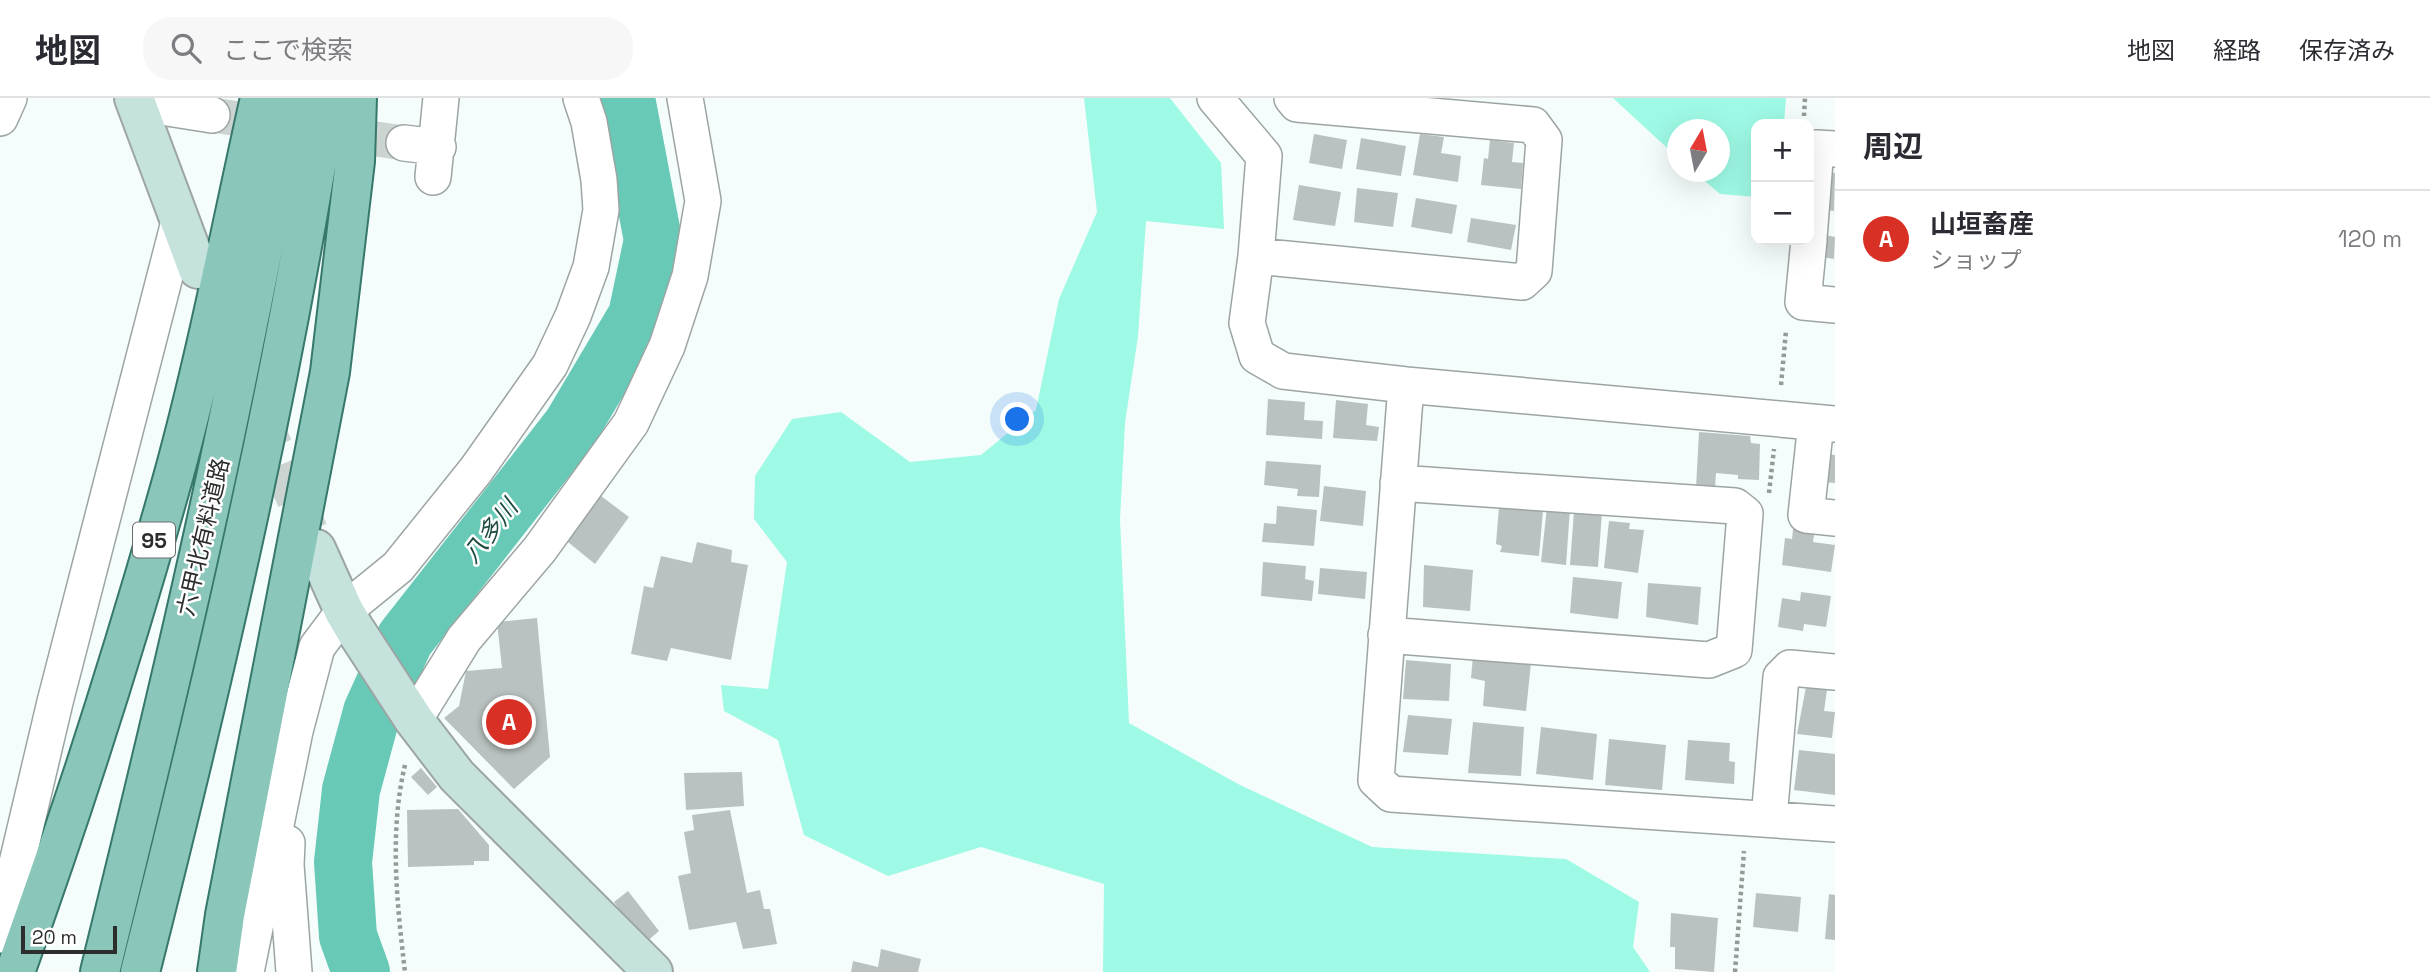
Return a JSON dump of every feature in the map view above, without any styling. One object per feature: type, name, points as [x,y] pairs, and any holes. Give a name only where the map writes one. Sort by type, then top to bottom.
[{"type":"main road","name":"95","points":[[15,972],[45,890],[111,684],[174,472],[260,98]]},
{"type":"main road","name":"六甲北有料道路","points":[[100,972],[160,730],[222,457],[278,174],[290,98]]},
{"type":"main road","name":"六甲北有料道路","points":[[140,972],[199,738],[249,517],[327,98]]},
{"type":"main road","points":[[217,972],[225,915],[330,372],[355,161],[357,98]]},
{"type":"street","points":[[0,118],[9,98]]},
{"type":"street","points":[[425,156],[441,98]]},
{"type":"street","points":[[246,972],[292,749],[317,647],[349,619],[398,567],[476,470],[550,365],[573,316],[591,267],[601,210],[589,122],[581,98]]},
{"type":"street","points":[[417,725],[464,639],[540,549],[631,423],[667,346],[690,276],[703,201],[685,98]]},
{"type":"street","points":[[1214,98],[1264,156],[1256,256],[1247,323],[1257,356],[1283,371],[1826,424],[1806,515],[1835,518]]},
{"type":"street","points":[[1256,256],[1522,282],[1534,271],[1544,140],[1533,125],[1297,104],[1292,98]]},
{"type":"street","points":[[135,100],[212,115]]},
{"type":"street","points":[[135,100],[198,269]]},
{"type":"street","points":[[1813,182],[1816,148],[1835,149]]},
{"type":"street","points":[[0,934],[55,702],[180,218]]},
{"type":"street","points":[[1808,245],[1803,302],[1835,305]]},
{"type":"street","points":[[1406,385],[1376,780],[1391,793],[1835,824]]},
{"type":"street","points":[[1386,635],[1709,660],[1734,650],[1744,528],[1745,514],[1735,506],[1398,483]]},
{"type":"street","points":[[316,549],[349,619],[417,725],[457,776],[653,972]]},
{"type":"street","points":[[1769,819],[1781,677],[1790,668],[1835,672]]},
{"type":"street","points":[[292,749],[286,865],[294,972]]},
{"type":"path","points":[[1803,119],[1805,98]]},
{"type":"path","points":[[405,972],[397,907],[398,795],[408,750],[417,725]]},
{"type":"green space","points":[[1084,98],[1170,98],[1221,163],[1224,229],[1146,221],[1138,336],[1125,423],[1120,519],[1129,723],[1238,784],[1372,847],[1566,859],[1639,902],[1633,947],[1650,972],[1103,972],[1104,884],[981,847],[888,876],[804,835],[778,740],[724,711],[721,685],[768,689],[787,562],[754,519],[755,476],[792,419],[841,412],[910,462],[981,455],[1036,410],[1059,299],[1097,212]]},
{"type":"green space","points":[[1613,98],[1786,98],[1784,119],[1751,119],[1751,197],[1720,194],[1706,182],[1730,182],[1730,119],[1667,119],[1667,148]]},
{"type":"building","points":[[1314,134],[1347,140],[1342,169],[1309,163]]},
{"type":"building","points":[[1420,134],[1444,137],[1441,153],[1461,156],[1458,182],[1413,175]]},
{"type":"building","points":[[1361,138],[1406,146],[1401,176],[1356,169]]},
{"type":"building","points":[[1490,140],[1514,143],[1512,162],[1523,163],[1521,189],[1481,185],[1484,158],[1488,159]]},
{"type":"building","points":[[1824,172],[1835,173],[1834,211],[1819,209]]},
{"type":"building","points":[[1299,185],[1341,192],[1335,226],[1293,220]]},
{"type":"building","points":[[1357,188],[1398,193],[1393,227],[1354,222]]},
{"type":"building","points":[[1416,198],[1457,205],[1452,234],[1411,227]]},
{"type":"building","points":[[1471,218],[1516,225],[1511,250],[1467,242]]},
{"type":"building","points":[[1825,235],[1835,237],[1834,259],[1822,257]]},
{"type":"building","points":[[1268,399],[1305,402],[1304,420],[1323,421],[1322,439],[1266,435]]},
{"type":"building","points":[[1336,400],[1368,404],[1366,425],[1379,427],[1377,441],[1333,438]]},
{"type":"building","points":[[1699,432],[1750,436],[1751,443],[1760,444],[1759,480],[1738,479],[1738,475],[1716,473],[1715,489],[1696,488]]},
{"type":"building","points":[[1828,454],[1835,455],[1835,483],[1825,482]]},
{"type":"building","points":[[1266,461],[1321,465],[1319,497],[1297,496],[1298,489],[1264,485]]},
{"type":"building","points":[[1324,486],[1366,491],[1363,526],[1320,521]]},
{"type":"building","points":[[597,493],[629,517],[595,564],[563,538]]},
{"type":"building","points":[[1277,506],[1317,510],[1314,546],[1262,542],[1264,523],[1276,524]]},
{"type":"building","points":[[1499,507],[1543,511],[1539,556],[1500,552],[1502,546],[1496,544]]},
{"type":"building","points":[[1547,507],[1570,509],[1566,565],[1541,562]]},
{"type":"building","points":[[1574,511],[1602,512],[1598,567],[1570,565]]},
{"type":"building","points":[[1794,520],[1816,523],[1813,542],[1835,545],[1831,572],[1782,565],[1785,538],[1792,539]]},
{"type":"building","points":[[1609,521],[1630,523],[1629,529],[1644,530],[1638,573],[1604,568]]},
{"type":"building","points":[[697,542],[732,550],[731,562],[748,565],[731,660],[671,648],[667,661],[631,654],[644,586],[653,588],[661,556],[692,563]]},
{"type":"building","points":[[1263,562],[1306,566],[1305,579],[1314,581],[1312,601],[1261,596]]},
{"type":"building","points":[[1424,565],[1473,570],[1470,611],[1423,607]]},
{"type":"building","points":[[1320,568],[1367,572],[1365,599],[1318,594]]},
{"type":"building","points":[[1573,577],[1622,582],[1618,619],[1570,613]]},
{"type":"building","points":[[1648,583],[1701,587],[1698,625],[1646,617]]},
{"type":"building","points":[[1801,592],[1831,596],[1826,627],[1804,624],[1803,631],[1778,627],[1782,598],[1800,601]]},
{"type":"building","points":[[537,618],[550,757],[514,789],[444,718],[459,706],[466,671],[502,668],[497,622]]},
{"type":"building","points":[[1473,656],[1531,663],[1526,711],[1483,706],[1485,681],[1471,678]]},
{"type":"building","points":[[1406,660],[1451,664],[1449,701],[1403,699]]},
{"type":"building","points":[[1806,687],[1827,690],[1824,711],[1835,712],[1832,738],[1797,734]]},
{"type":"building","points":[[1408,715],[1452,719],[1448,755],[1403,752]]},
{"type":"building","points":[[1473,722],[1524,727],[1521,776],[1468,773]]},
{"type":"building","points":[[1541,727],[1597,734],[1593,780],[1536,774]]},
{"type":"building","points":[[1609,739],[1666,745],[1662,790],[1605,785]]},
{"type":"building","points":[[1688,740],[1730,743],[1729,761],[1735,762],[1734,784],[1685,780]]},
{"type":"building","points":[[1799,750],[1835,754],[1835,795],[1794,790]]},
{"type":"building","points":[[421,768],[437,787],[428,795],[411,777]]},
{"type":"building","points":[[742,772],[744,806],[686,810],[684,773]]},
{"type":"building","points":[[458,809],[489,845],[489,861],[474,861],[474,865],[408,867],[407,810]]},
{"type":"building","points":[[730,810],[747,893],[760,890],[764,909],[770,909],[777,944],[743,949],[736,922],[689,930],[678,876],[691,873],[684,832],[694,830],[692,815]]},
{"type":"building","points":[[628,891],[659,931],[645,943],[614,902]]},
{"type":"building","points":[[1756,893],[1801,897],[1798,932],[1753,927]]},
{"type":"building","points":[[1829,894],[1835,895],[1835,940],[1825,939]]},
{"type":"building","points":[[1671,913],[1718,918],[1714,972],[1675,969],[1675,947],[1670,947]]},
{"type":"building","points":[[881,949],[921,959],[918,972],[851,972],[853,961],[878,967]]},
{"type":"waterway","name":"八多川","points":[[361,972],[348,936],[343,862],[351,790],[372,712],[405,639],[571,427],[637,316],[653,240],[626,98]]},
{"type":"tunnel","points":[[212,115],[404,143]]},
{"type":"tunnel","points":[[259,412],[309,531]]},
{"type":"place","name":"山垣畜産","points":[[509,722]]}]
